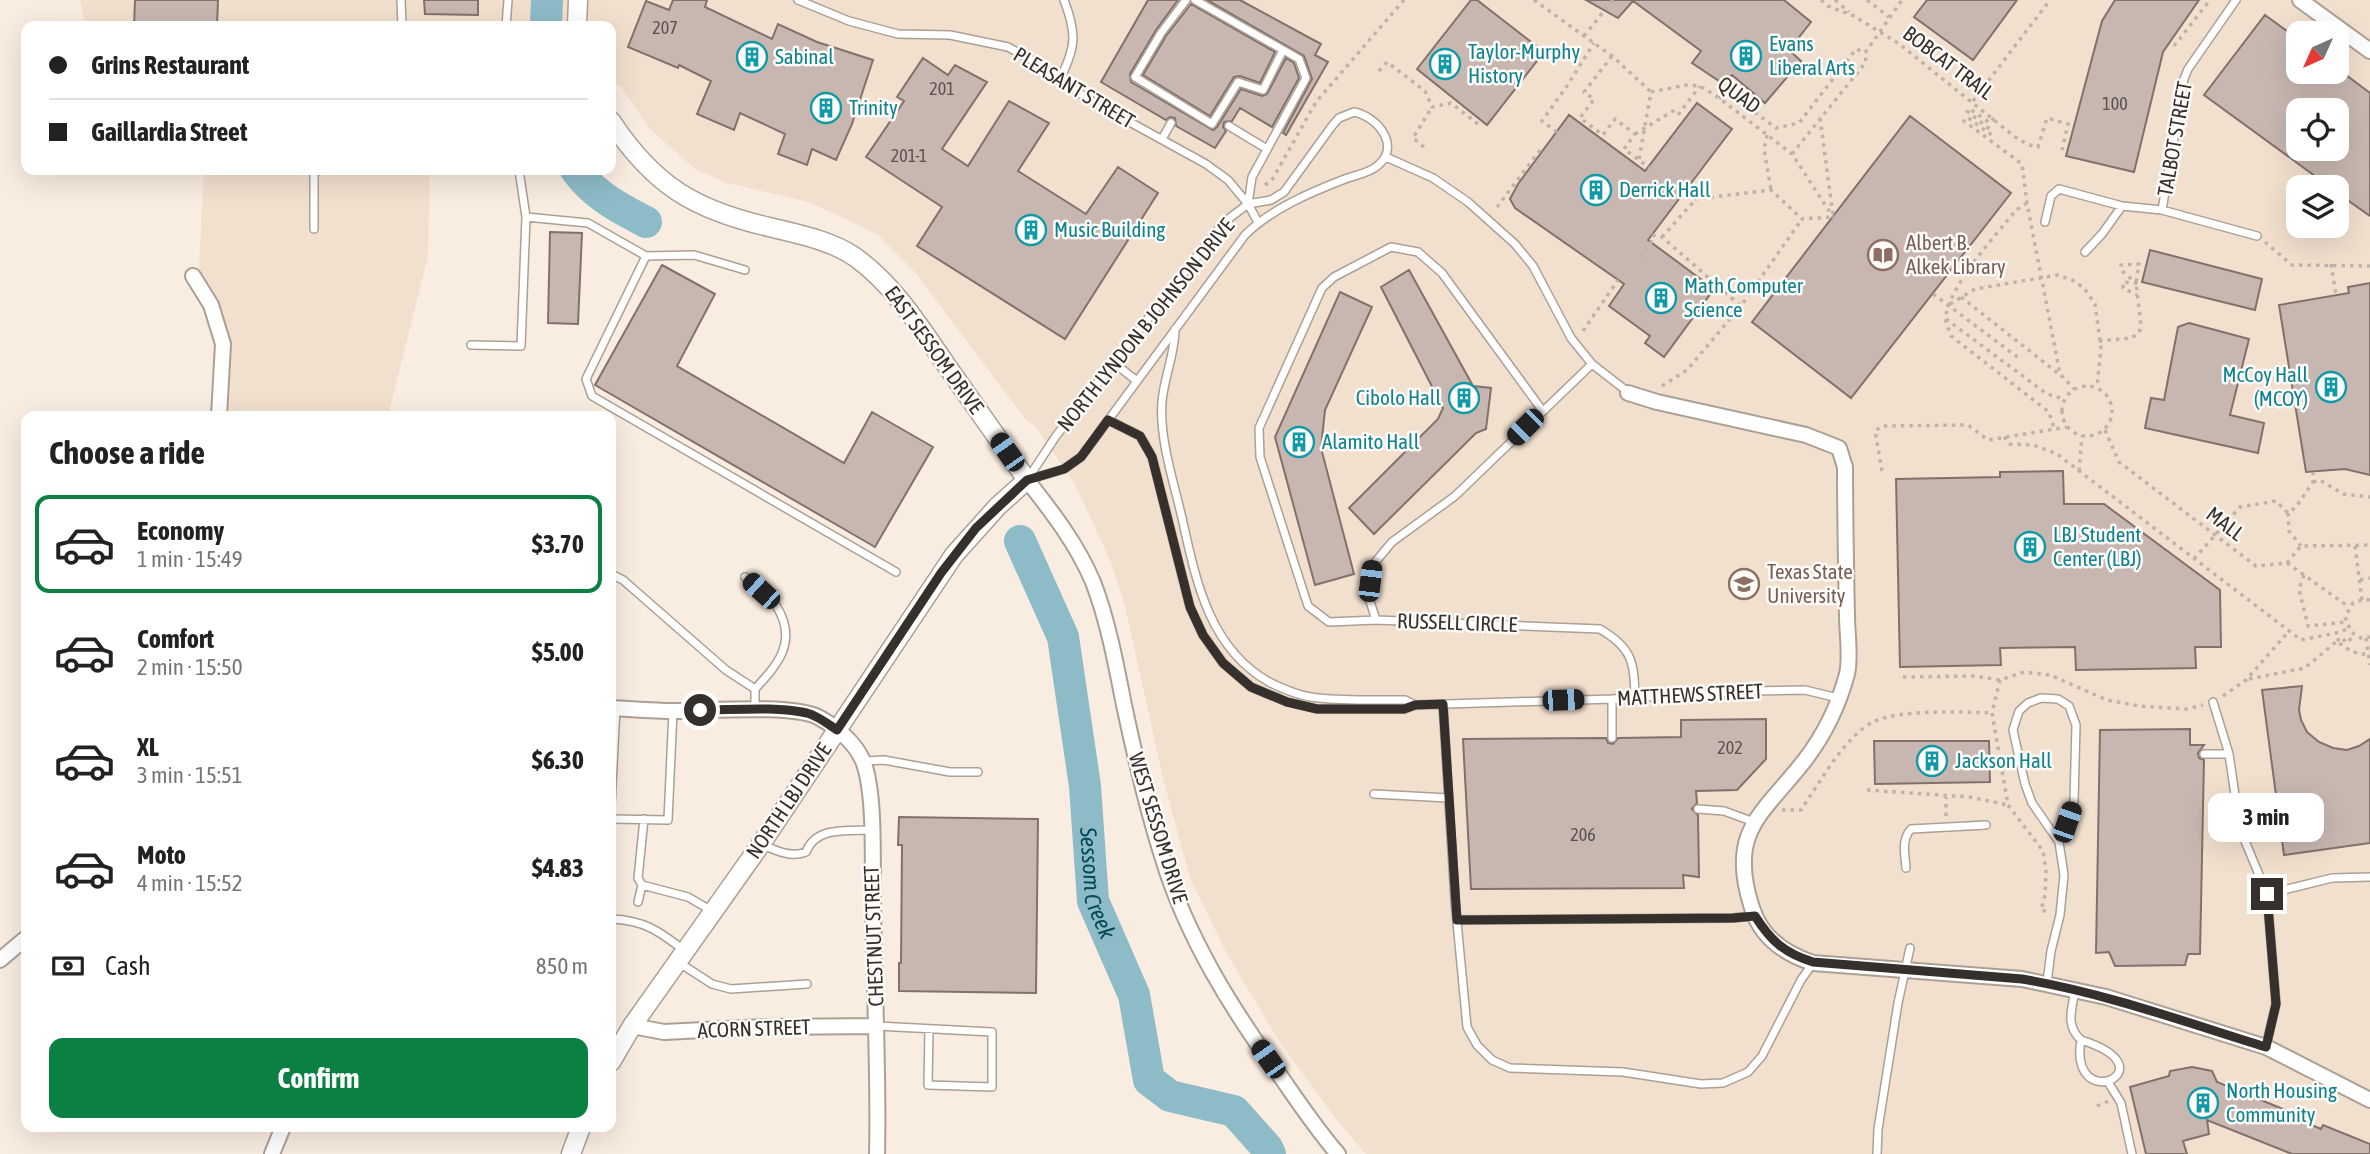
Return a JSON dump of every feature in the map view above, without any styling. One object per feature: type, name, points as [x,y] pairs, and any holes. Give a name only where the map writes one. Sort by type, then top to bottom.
[{"type":"street","points":[[577,21],[578,0]]},
{"type":"street","points":[[2300,0],[2370,51]]},
{"type":"street","name":"EAST SESSOM DRIVE","points":[[616,128],[627,145],[657,176],[681,195],[711,211],[815,239],[852,255],[868,268],[882,280],[912,316],[1027,480]]},
{"type":"street","points":[[193,276],[211,305],[223,344],[219,411]]},
{"type":"street","points":[[1628,393],[1806,435],[1839,448],[1845,467],[1848,671],[1824,731],[1754,822],[1742,863],[1745,887],[1755,916],[1768,936],[1785,951],[1813,962],[2022,979],[2106,997],[2266,1047],[2370,1100]]},
{"type":"street","name":"NORTH LBJ DRIVE","points":[[616,1053],[632,1026],[761,844],[954,555],[991,513],[1027,480]]},
{"type":"street","name":"WEST SESSOM DRIVE","points":[[1027,480],[1063,526],[1092,581],[1102,607],[1137,768],[1152,825],[1181,908],[1228,999],[1338,1154]]},
{"type":"street","name":"CHESTNUT STREET","points":[[616,708],[673,711],[755,709],[807,713],[837,730],[857,748],[868,778],[871,830],[877,1026],[877,1154]]},
{"type":"street","points":[[0,960],[21,942]]},
{"type":"street","name":"ACORN STREET","points":[[632,1026],[664,1032],[766,1027],[877,1026]]},
{"type":"street","points":[[272,1154],[281,1132]]},
{"type":"street","points":[[571,1154],[579,1132]]},
{"type":"lane","points":[[401,0],[402,21]]},
{"type":"lane","points":[[506,21],[508,0]]},
{"type":"lane","name":"PLEASANT STREET","points":[[798,0],[849,21],[898,34],[950,35],[1008,47],[1087,99],[1206,163],[1228,180],[1248,204],[1258,222]]},
{"type":"lane","points":[[1060,79],[1074,46],[1072,20],[1064,0]]},
{"type":"lane","points":[[1186,0],[1161,33],[1135,78],[1212,124],[1238,82],[1263,90],[1283,50]]},
{"type":"lane","points":[[1195,0],[1299,59],[1307,78],[1252,177],[1248,204]]},
{"type":"lane","name":"TALBOT STREET","points":[[2162,211],[2184,79],[2188,69],[2236,0]]},
{"type":"lane","name":"NORTH LYNDON B JOHNSON DRIVE","points":[[1349,113],[1363,114],[1374,121],[1387,140],[1386,157],[1364,173],[1304,197],[1258,222],[1245,235],[1081,457],[1064,469],[1027,480],[1056,436],[1223,223],[1248,204],[1271,200],[1284,192],[1339,118],[1349,113]]},
{"type":"lane","points":[[1162,139],[1171,122]]},
{"type":"lane","points":[[1229,126],[1267,149]]},
{"type":"lane","points":[[1386,157],[1433,178],[1468,202],[1515,244],[1533,265],[1571,338],[1592,363],[1628,393]]},
{"type":"lane","points":[[314,175],[314,229]]},
{"type":"lane","points":[[471,345],[521,346],[526,217],[520,175]]},
{"type":"lane","points":[[2045,222],[2051,195],[2059,189],[2122,206],[2162,211],[2257,236]]},
{"type":"lane","points":[[2085,252],[2122,206]]},
{"type":"lane","points":[[526,217],[588,223],[646,256],[694,255],[744,270]]},
{"type":"lane","points":[[1376,620],[1329,622],[1308,606],[1261,457],[1259,428],[1322,288],[1334,277],[1391,247],[1418,252],[1441,273],[1542,410]]},
{"type":"lane","points":[[646,256],[586,379],[592,396],[896,572]]},
{"type":"lane","name":"MATTHEWS STREET","points":[[1175,328],[1175,345],[1168,366],[1162,404],[1163,430],[1196,574],[1206,610],[1220,637],[1237,659],[1259,676],[1285,690],[1318,698],[1405,700],[1415,705]]},
{"type":"lane","points":[[1114,363],[1137,382]]},
{"type":"lane","name":"RUSSELL CIRCLE","points":[[1592,363],[1455,496],[1392,542],[1372,566],[1368,595],[1376,620],[1600,629],[1619,640],[1630,654],[1635,697]]},
{"type":"lane","name":"MATTHEWS STREET","points":[[1108,420],[1140,436],[1152,457],[1190,607],[1203,635],[1223,663],[1251,687],[1287,702],[1317,709],[1404,709],[1415,705],[1805,690],[1838,698]]},
{"type":"lane","points":[[616,576],[726,670],[755,689]]},
{"type":"lane","points":[[745,577],[776,606],[786,632],[784,651],[777,665],[755,689],[755,709]]},
{"type":"lane","points":[[2047,983],[2060,915],[2064,875],[2059,842],[2032,803],[2025,784],[2013,730],[2019,711],[2028,703],[2041,698],[2058,699],[2069,706],[2076,725],[2074,802],[2059,842]]},
{"type":"lane","points":[[1612,699],[1612,738]]},
{"type":"lane","points":[[2213,702],[2229,754],[2240,829],[2267,894],[2276,1004],[2266,1047]]},
{"type":"lane","points":[[1443,704],[1467,1027],[1477,1045],[1492,1060],[1510,1068],[1623,1072],[1702,1084],[1723,1083],[1748,1072],[1762,1056],[1813,962]]},
{"type":"lane","points":[[616,819],[668,820],[673,711]]},
{"type":"lane","points":[[2204,754],[2229,754]]},
{"type":"lane","points":[[863,761],[884,760],[950,772],[978,772]]},
{"type":"lane","points":[[1374,794],[1448,798]]},
{"type":"lane","points":[[1698,809],[1724,811],[1754,822]]},
{"type":"lane","points":[[638,902],[642,885],[638,878],[644,820]]},
{"type":"lane","points":[[1906,868],[1906,835],[1911,829],[1986,825]]},
{"type":"lane","points":[[761,844],[774,850],[799,855],[806,852],[816,836],[871,830]]},
{"type":"lane","points":[[2267,894],[2332,878],[2370,877]]},
{"type":"lane","points":[[642,885],[688,897],[712,911]]},
{"type":"lane","points":[[1457,920],[1755,916]]},
{"type":"lane","points":[[616,919],[632,919],[650,926],[712,984],[732,989],[807,984]]},
{"type":"lane","points":[[1877,1154],[1878,1129],[1910,948]]},
{"type":"lane","points":[[2075,990],[2070,1022],[2072,1032],[2081,1040],[2103,1047],[2114,1055],[2119,1063],[2119,1073],[2114,1079],[2098,1082],[2088,1076],[2081,1067],[2078,1056],[2081,1040]]},
{"type":"lane","points":[[877,1026],[992,1032],[992,1087],[928,1085],[929,1029]]},
{"type":"lane","points":[[2108,1082],[2121,1102],[2132,1154]]},
{"type":"path","points":[[1265,185],[1272,180],[1316,102],[1404,0]]},
{"type":"path","points":[[1534,0],[1612,56],[1651,92],[1639,160]]},
{"type":"path","points":[[1584,36],[1613,0]]},
{"type":"path","name":"BOBCAT TRAIL","points":[[1821,0],[1828,6],[1854,16],[1898,43],[2029,145],[2038,147],[2047,118],[2068,124],[2062,150]]},
{"type":"path","points":[[1835,0],[1854,16]]},
{"type":"path","points":[[1867,0],[1889,17]]},
{"type":"path","points":[[1792,154],[1866,62],[1865,53],[1902,0]]},
{"type":"path","points":[[1973,101],[2050,0]]},
{"type":"path","points":[[2174,46],[2210,0]]},
{"type":"path","points":[[1557,132],[1542,121],[1594,43]]},
{"type":"path","points":[[1719,98],[1730,94],[1776,128],[1799,123],[1856,49],[1865,53]]},
{"type":"path","points":[[1612,56],[1584,92],[1594,99],[1580,118],[1603,135],[1615,119],[1635,134]]},
{"type":"path","points":[[1379,71],[1387,61],[1424,91],[1432,107]]},
{"type":"path","name":"QUAD","points":[[1651,92],[1686,85],[1700,86],[1719,98],[1792,154],[1833,217]]},
{"type":"path","points":[[1654,171],[1624,149],[1635,134],[1673,111],[1678,115],[1700,86]]},
{"type":"path","points":[[1424,147],[1413,138],[1432,107],[1451,103],[1478,124]]},
{"type":"path","points":[[1994,118],[1990,123],[1970,109],[1967,111],[1992,131],[1990,134],[1967,117],[1964,121],[2022,164],[2060,374]]},
{"type":"path","points":[[1767,135],[1764,149],[1771,190],[1802,219],[1833,217],[1820,118]]},
{"type":"path","points":[[1497,207],[1541,149],[1543,150]]},
{"type":"path","points":[[1680,188],[1696,199]]},
{"type":"path","points":[[1662,237],[1696,199],[1771,190]]},
{"type":"path","points":[[2027,203],[2016,210],[1965,275],[1945,318],[1951,335],[2049,412],[2054,428]]},
{"type":"path","points":[[1658,389],[1687,370],[1741,306],[1802,219]]},
{"type":"path","points":[[1640,257],[1654,236],[1662,237],[1741,306]]},
{"type":"path","points":[[2257,236],[2292,265],[2370,266]]},
{"type":"path","points":[[2099,341],[2131,338],[2139,333],[2141,326],[2136,283],[2139,264],[2121,265],[2122,270],[2136,283]]},
{"type":"path","points":[[2331,264],[2336,295]]},
{"type":"path","points":[[1949,305],[1975,289],[2058,275],[2072,279],[2095,304],[2101,355],[2097,387]]},
{"type":"path","points":[[1583,331],[1618,280]]},
{"type":"path","points":[[2136,283],[2123,282],[2123,288],[2137,295]]},
{"type":"path","points":[[1933,294],[2020,359]]},
{"type":"path","points":[[1961,297],[2060,374],[2074,388]]},
{"type":"path","points":[[1945,318],[2047,394],[2064,399]]},
{"type":"path","points":[[2084,385],[2097,387],[2105,393],[2111,402],[2112,413],[2105,430],[2090,437],[2073,433],[2067,426],[2062,411],[2064,399],[2074,388],[2084,385]]},
{"type":"path","points":[[1882,471],[1875,431],[1882,426],[1968,425],[1988,440],[2067,426]]},
{"type":"path","name":"MALL","points":[[2105,430],[2119,462],[2256,566],[2287,563]]},
{"type":"path","points":[[2079,471],[2082,436]]},
{"type":"path","points":[[2004,437],[2009,444],[2033,445],[2057,454],[2301,640],[2341,632],[2348,628]]},
{"type":"path","points":[[2312,473],[2314,482]]},
{"type":"path","points":[[2288,513],[2296,507],[2314,482],[2320,480],[2343,494],[2370,497]]},
{"type":"path","points":[[2194,559],[2240,508],[2276,501],[2288,513],[2290,531],[2301,545]]},
{"type":"path","points":[[2301,545],[2370,545]]},
{"type":"path","points":[[2301,545],[2287,563],[2349,607]]},
{"type":"path","points":[[2355,546],[2362,600]]},
{"type":"path","points":[[2304,575],[2300,589],[2308,625],[2346,622]]},
{"type":"path","points":[[2360,580],[2370,578]]},
{"type":"path","points":[[2370,600],[2353,603],[2349,607],[2346,622],[2354,635],[2368,638],[2370,665]]},
{"type":"path","points":[[1903,677],[1975,676],[2000,680],[2024,672],[2050,674],[2107,700],[2139,706],[2187,709],[2213,702],[2246,680],[2289,631]]},
{"type":"path","points":[[2246,680],[2305,668],[2341,637],[2347,643],[2354,635]]},
{"type":"path","points":[[2337,641],[2358,654],[2369,654]]},
{"type":"path","points":[[1786,810],[1801,810],[1850,741],[1873,722],[1889,716],[1992,713]]},
{"type":"path","points":[[1867,790],[1970,797],[2008,805]]},
{"type":"path","points":[[1946,797],[1946,827]]},
{"type":"shaded area","name":"Texas State University","points":[[80,0],[2370,0],[2370,1154],[1366,1154],[1336,1119],[1279,1041],[1227,954],[1190,878],[1163,778],[1125,606],[1111,562],[1075,484],[1036,427],[1025,419],[913,270],[877,234],[809,202],[724,182],[695,169],[650,129],[621,87],[616,84],[616,21],[85,21]]},
{"type":"shaded area","points":[[204,175],[430,175],[428,256],[389,411],[228,411],[229,341],[199,271]]},
{"type":"building","points":[[135,0],[218,0],[217,21],[134,21]]},
{"type":"building","points":[[424,0],[478,0],[478,15],[425,14]]},
{"type":"building","points":[[673,0],[707,0],[705,7],[772,39],[778,24],[817,42],[873,60],[852,124],[836,160],[812,149],[807,165],[778,154],[785,134],[740,113],[734,130],[697,114],[711,81],[679,65],[678,68],[628,47],[646,1],[669,10]]},
{"type":"building","points":[[1148,0],[1178,0],[1156,30],[1130,74],[1131,82],[1213,130],[1241,89],[1262,96],[1267,94],[1286,58],[1294,63],[1299,78],[1272,127],[1240,108],[1232,121],[1224,122],[1226,131],[1215,148],[1176,126],[1175,118],[1166,120],[1101,82]]},
{"type":"building","points":[[1207,0],[1240,0],[1321,44],[1315,55],[1328,62],[1286,135],[1283,133],[1312,79],[1304,56]]},
{"type":"building","name":"Taylor-Murphy History","points":[[1471,0],[1477,0],[1544,52],[1487,125],[1417,69]]},
{"type":"building","name":"Evans Liberal Arts","points":[[1586,0],[1784,0],[1811,22],[1789,50],[1801,61],[1765,103],[1732,75],[1722,83],[1692,63],[1701,51],[1633,1],[1618,18]]},
{"type":"building","points":[[1927,0],[2017,0],[1973,60],[1914,17]]},
{"type":"building","points":[[2115,0],[2199,0],[2163,52],[2134,172],[2066,156],[2102,21]]},
{"type":"building","points":[[1191,4],[1275,52],[1260,83],[1240,76],[1234,77],[1210,116],[1143,75],[1166,36]]},
{"type":"building","points":[[2265,15],[2286,30],[2286,84],[2349,84],[2349,77],[2370,93],[2370,216],[2349,201],[2349,175],[2314,175],[2294,161],[2349,161],[2349,98],[2286,98],[2286,155],[2204,95]]},
{"type":"building","name":"Music Building","points":[[923,58],[948,75],[955,65],[987,82],[942,149],[968,166],[1009,101],[1049,123],[1018,171],[1086,214],[1118,167],[1158,193],[1065,339],[917,246],[942,207],[866,157],[904,101],[897,97]]},
{"type":"building","name":"Derrick Hall","points":[[1697,103],[1732,129],[1648,240],[1714,289],[1664,357],[1645,343],[1650,336],[1609,306],[1624,284],[1515,208],[1510,199],[1569,115],[1645,171]]},
{"type":"building","name":"Albert B. Alkek Library","points":[[1910,116],[2011,193],[1851,398],[1752,322]]},
{"type":"building","points":[[550,232],[582,233],[578,324],[548,323]]},
{"type":"building","points":[[2150,250],[2262,279],[2255,310],[2142,282]]},
{"type":"building","points":[[662,265],[715,294],[677,366],[844,463],[872,412],[933,447],[875,547],[595,385]]},
{"type":"building","name":"Cibolo Hall","points":[[1409,270],[1473,386],[1491,388],[1486,429],[1476,433],[1374,534],[1349,508],[1438,419],[1443,408],[1381,287]]},
{"type":"building","name":"McCoy Hall (MCOY)","points":[[2370,283],[2370,475],[2345,469],[2306,472],[2279,305],[2349,293],[2348,287]]},
{"type":"building","name":"Alamito Hall","points":[[1340,292],[1372,307],[1325,410],[1321,448],[1354,574],[1315,585],[1275,437]]},
{"type":"building","points":[[2189,323],[2249,339],[2230,415],[2264,423],[2258,453],[2145,428],[2151,398],[2164,400],[2178,327]]},
{"type":"building","name":"LBJ Student Center (LBJ)","points":[[2063,471],[2064,504],[2104,504],[2220,590],[2221,647],[2195,647],[2196,668],[2076,670],[2075,647],[2000,648],[2001,665],[1900,667],[1896,479],[2000,477],[2000,472]]},
{"type":"building","points":[[2302,686],[2299,710],[2301,720],[2307,732],[2319,742],[2347,750],[2370,739],[2370,843],[2284,855],[2262,690]]},
{"type":"building","points":[[1766,719],[1766,759],[1737,790],[1696,791],[1697,803],[1692,809],[1698,815],[1699,877],[1683,875],[1684,888],[1471,889],[1463,739],[1606,738],[1608,743],[1613,744],[1618,738],[1681,737],[1681,720]]},
{"type":"building","points":[[2190,729],[2190,745],[2204,745],[2198,753],[2199,758],[2204,760],[2200,954],[2188,954],[2185,965],[2115,966],[2109,952],[2096,953],[2100,730]]},
{"type":"building","name":"Jackson Hall","points":[[1874,741],[1989,741],[1990,782],[1875,784]]},
{"type":"building","points":[[899,817],[1038,819],[1036,993],[899,991],[902,845],[898,845]]},
{"type":"building","name":"North Housing Community","points":[[2192,1067],[2212,1071],[2217,1082],[2290,1112],[2290,1116],[2321,1129],[2323,1125],[2370,1144],[2370,1154],[2292,1154],[2207,1120],[2209,1134],[2183,1141],[2187,1154],[2146,1154],[2130,1087],[2169,1076],[2170,1071]]},
{"type":"waterway","name":"Sessom Creek","points":[[546,21],[547,0]]},
{"type":"waterway","name":"Sessom Creek","points":[[580,175],[599,194],[646,222]]},
{"type":"waterway","name":"Sessom Creek","points":[[1020,541],[1063,637],[1085,786],[1093,901],[1134,995],[1149,1080],[1170,1096],[1234,1111],[1270,1154]]},
{"type":"place","name":"Evans Liberal Arts","points":[[1746,56]]},
{"type":"place","name":"Sabinal","points":[[752,57]]},
{"type":"place","name":"Taylor-Murphy History","points":[[1445,64]]},
{"type":"place","name":"Trinity","points":[[826,108]]},
{"type":"place","name":"Derrick Hall","points":[[1596,190]]},
{"type":"place","name":"Music Building","points":[[1031,230]]},
{"type":"place","name":"Albert B. Alkek Library","points":[[1883,255]]},
{"type":"place","name":"Math Computer Science","points":[[1661,298]]},
{"type":"place","name":"McCoy Hall (MCOY)","points":[[2331,387]]},
{"type":"place","name":"Cibolo Hall","points":[[1464,398]]},
{"type":"place","name":"Alamito Hall","points":[[1299,442]]},
{"type":"place","name":"LBJ Student Center (LBJ)","points":[[2030,547]]},
{"type":"place","name":"Texas State University","points":[[1744,584]]},
{"type":"place","name":"Jackson Hall","points":[[1932,761]]},
{"type":"place","name":"North Housing Community","points":[[2203,1103]]},
{"type":"route","points":[[700,710],[755,709],[807,713],[837,730],[941,573],[976,528],[1027,480],[1064,469],[1081,457],[1108,420],[1140,436],[1152,457],[1190,607],[1203,635],[1223,663],[1251,687],[1287,702],[1317,709],[1404,709],[1415,705],[1443,704],[1457,920],[1755,916],[1768,936],[1785,951],[1813,962],[2047,983],[2106,997],[2266,1047],[2276,1004],[2267,894]]}]
